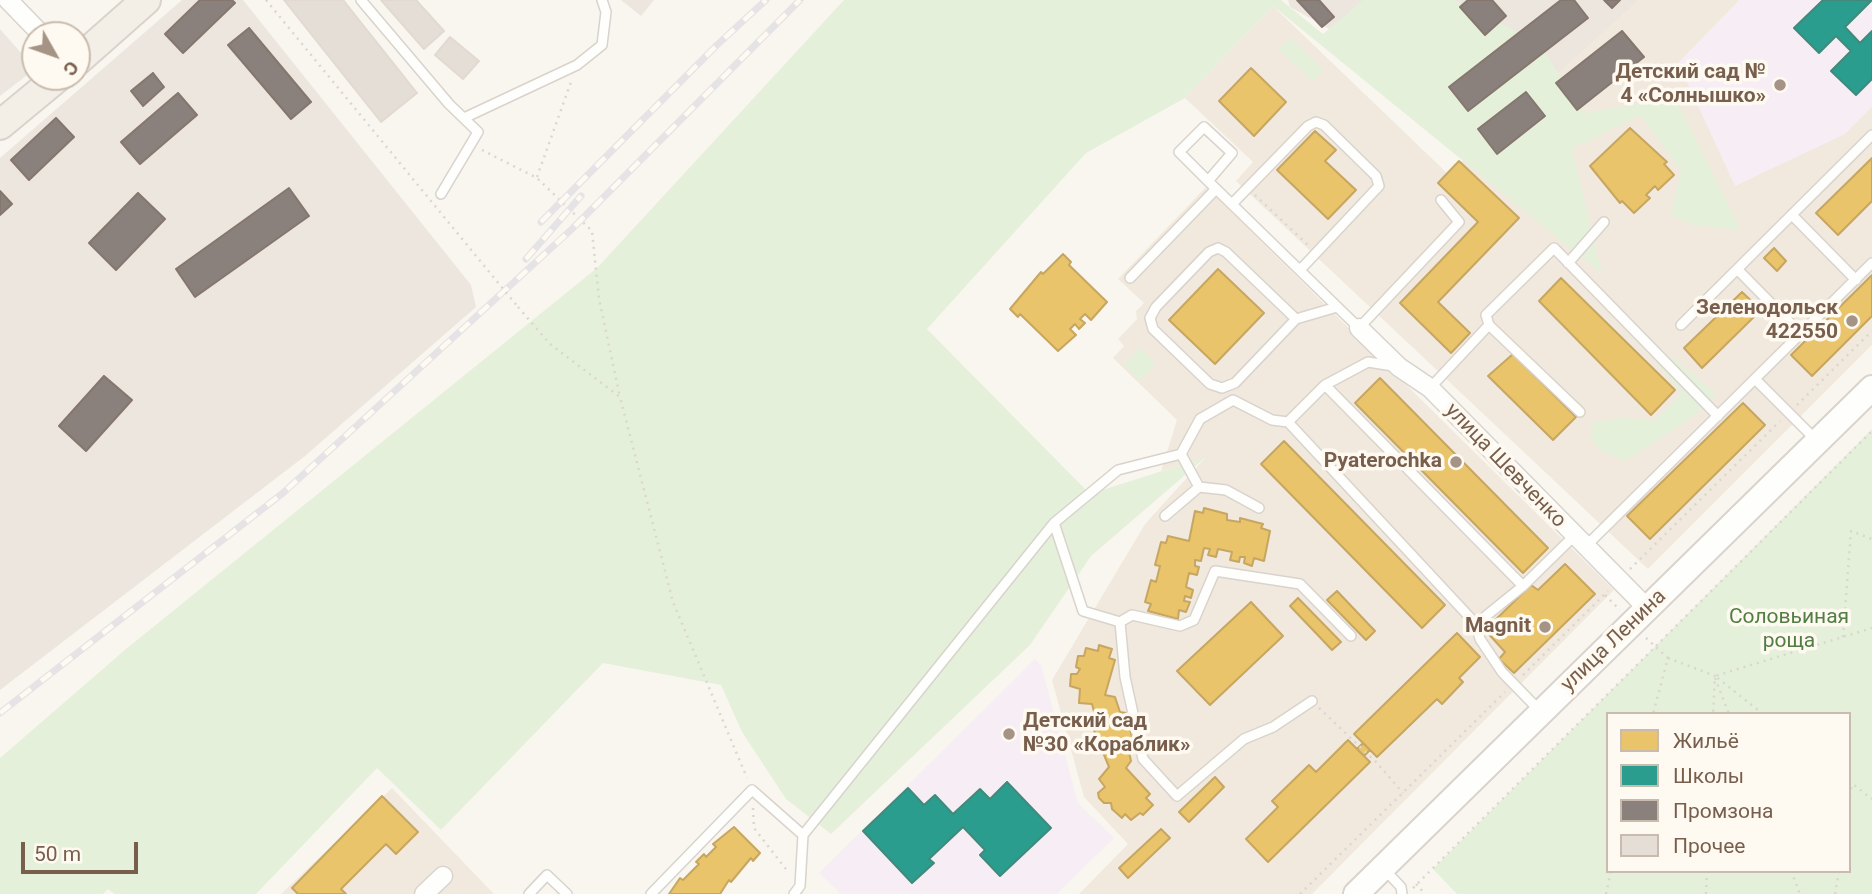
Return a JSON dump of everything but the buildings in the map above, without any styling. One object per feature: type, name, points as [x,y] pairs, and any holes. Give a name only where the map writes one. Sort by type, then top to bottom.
[{"type":"main road","points":[[91,49],[146,0]]},
{"type":"main road","points":[[3,118],[39,91]]},
{"type":"main road","name":"улица Ленина","points":[[1356,894],[1872,388]]},
{"type":"street","points":[[8,0],[28,21]]},
{"type":"street","name":"улица Шевченко","points":[[1359,328],[1399,367],[1430,388],[1618,581],[1640,616]]},
{"type":"street","points":[[424,894],[443,876]]},
{"type":"lane","points":[[361,0],[478,132],[442,194]]},
{"type":"lane","points":[[464,118],[577,65],[602,45],[606,12],[602,0]]},
{"type":"lane","points":[[1231,204],[1308,126],[1316,122],[1324,125],[1376,176],[1379,183],[1376,192],[1300,270]]},
{"type":"lane","points":[[1208,181],[1232,153],[1204,127],[1180,152],[1208,181],[1231,204],[1359,328],[1459,222],[1441,201]]},
{"type":"lane","points":[[1681,325],[1872,135]]},
{"type":"lane","points":[[1130,278],[1216,189]]},
{"type":"lane","points":[[1793,216],[1856,280]]},
{"type":"lane","points":[[1568,263],[1604,222]]},
{"type":"lane","points":[[1296,319],[1226,252],[1218,248],[1209,252],[1156,307],[1150,323],[1210,384],[1222,388],[1235,383],[1296,319],[1337,307]]},
{"type":"lane","points":[[1580,412],[1489,326],[1486,315],[1554,248],[1718,416]]},
{"type":"lane","points":[[1476,624],[1579,542],[1718,416],[1872,263]]},
{"type":"lane","points":[[1738,270],[1801,334]]},
{"type":"lane","points":[[1430,388],[1489,326]]},
{"type":"lane","points":[[1288,422],[1325,385],[1368,362],[1399,367]]},
{"type":"lane","points":[[1755,380],[1817,441]]},
{"type":"lane","points":[[1325,385],[1523,586]]},
{"type":"lane","points":[[797,890],[803,835],[1054,523],[1118,470],[1181,454],[1200,419],[1233,400],[1272,420],[1288,422],[1476,624],[1480,639],[1514,684],[1541,712]]},
{"type":"lane","points":[[1181,454],[1199,487]]},
{"type":"lane","points":[[1165,516],[1199,487],[1226,490],[1259,508]]},
{"type":"lane","points":[[1054,523],[1083,611],[1120,622],[1132,615],[1180,626],[1194,620],[1215,571],[1300,584],[1351,636]]},
{"type":"lane","points":[[1120,622],[1125,677],[1143,759],[1177,796],[1244,739],[1273,727],[1312,701]]},
{"type":"lane","points":[[651,894],[752,790],[803,835]]},
{"type":"lane","points":[[1382,868],[1401,887],[1402,894]]},
{"type":"lane","points":[[529,894],[547,875],[567,894]]},
{"type":"path","points":[[266,0],[550,344],[620,397]]},
{"type":"path","points":[[537,178],[577,65]]},
{"type":"path","points":[[472,145],[537,178],[592,231],[599,299],[620,397],[673,602],[752,790],[754,828],[797,890]]},
{"type":"path","points":[[1248,188],[1316,253]]},
{"type":"path","points":[[1300,894],[1872,331]]},
{"type":"path","points":[[1410,894],[1416,884],[1653,646],[1872,431]]},
{"type":"path","points":[[1843,637],[1851,531],[1872,539]]},
{"type":"path","points":[[1640,616],[1653,646],[1668,658],[1715,676],[1760,712]]},
{"type":"path","points":[[1715,676],[1872,628]]},
{"type":"path","points":[[1654,712],[1668,658]]},
{"type":"path","points":[[1713,712],[1715,676]]},
{"type":"path","points":[[1715,676],[1728,712]]},
{"type":"path","points":[[1312,701],[1376,762],[1403,793]]},
{"type":"path","points":[[1851,782],[1872,799]]},
{"type":"path","points":[[1606,894],[1611,873]]},
{"type":"path","points":[[1706,894],[1707,873]]},
{"type":"path","points":[[1792,873],[1800,894]]},
{"type":"path","points":[[1835,894],[1839,873]]},
{"type":"path","points":[[1416,884],[1424,894]]},
{"type":"shaded area","points":[[182,0],[243,0],[471,285],[476,307],[305,456],[0,690],[0,158],[77,91],[91,91],[91,79]]},
{"type":"shaded area","points":[[621,0],[654,0],[641,16]]},
{"type":"shaded area","points":[[1288,0],[1639,0],[1502,125],[1290,7]]},
{"type":"shaded area","points":[[1639,0],[1872,0],[1872,345],[1648,569],[1236,181],[1253,162],[1185,98],[1273,6],[1448,174]]},
{"type":"shaded area","name":"Детский сад № 4 «Солнышко»","points":[[1739,0],[1872,0],[1872,107],[1845,134],[1735,186],[1678,63]]},
{"type":"shaded area","points":[[0,29],[21,53],[21,80],[0,96]]},
{"type":"shaded area","points":[[1206,187],[1614,590],[1312,894],[1079,894],[1128,844],[1084,797],[1052,680],[1145,524],[1205,458],[1161,471],[1177,420],[1113,358],[1124,346],[1118,339],[1137,319],[1136,311],[1144,303],[1118,279]]},
{"type":"shaded area","name":"Детский сад №30 «Кораблик»","points":[[1035,659],[1041,665],[1078,803],[1114,838],[1057,894],[841,894],[819,873]]},
{"type":"shaded area","points":[[392,788],[494,894],[281,894]]},
{"type":"green space","points":[[844,0],[1281,0],[1323,34],[1363,0],[1454,0],[1538,42],[1584,113],[1675,98],[1741,230],[1693,225],[1671,215],[1681,170],[1640,115],[1572,149],[1602,274],[1273,6],[1185,98],[1086,153],[927,329],[1090,494],[1206,457],[1091,556],[1030,645],[831,834],[786,799],[742,732],[721,685],[603,663],[441,830],[377,768],[256,894],[115,894],[108,889],[103,894],[0,894],[0,758],[126,649],[597,268]]},
{"type":"green space","points":[[1290,37],[1323,70],[1312,81],[1278,49]]},
{"type":"green space","points":[[1140,348],[1156,364],[1140,381],[1124,365]]},
{"type":"green space","points":[[1650,354],[1674,358],[1717,395],[1687,421],[1625,461],[1601,451],[1590,437],[1593,422],[1621,418],[1654,421],[1682,393]]},
{"type":"green space","name":"Соловьиная роща","points":[[1872,429],[1872,894],[1457,894],[1433,869]]},
{"type":"railway","points":[[541,222],[717,45],[766,0]]},
{"type":"railway","points":[[0,713],[283,493],[572,229],[800,0]]},
{"type":"railway","points":[[526,259],[581,196]]},
{"type":"place","name":"Детский сад № 4 «Солнышко»","points":[[1780,85]]},
{"type":"place","name":"Зеленодольск 422550","points":[[1852,321]]},
{"type":"place","name":"Pyaterochka","points":[[1456,462]]},
{"type":"place","name":"Magnit","points":[[1545,627]]},
{"type":"place","name":"Детский сад №30 «Кораблик»","points":[[1009,734]]}]
